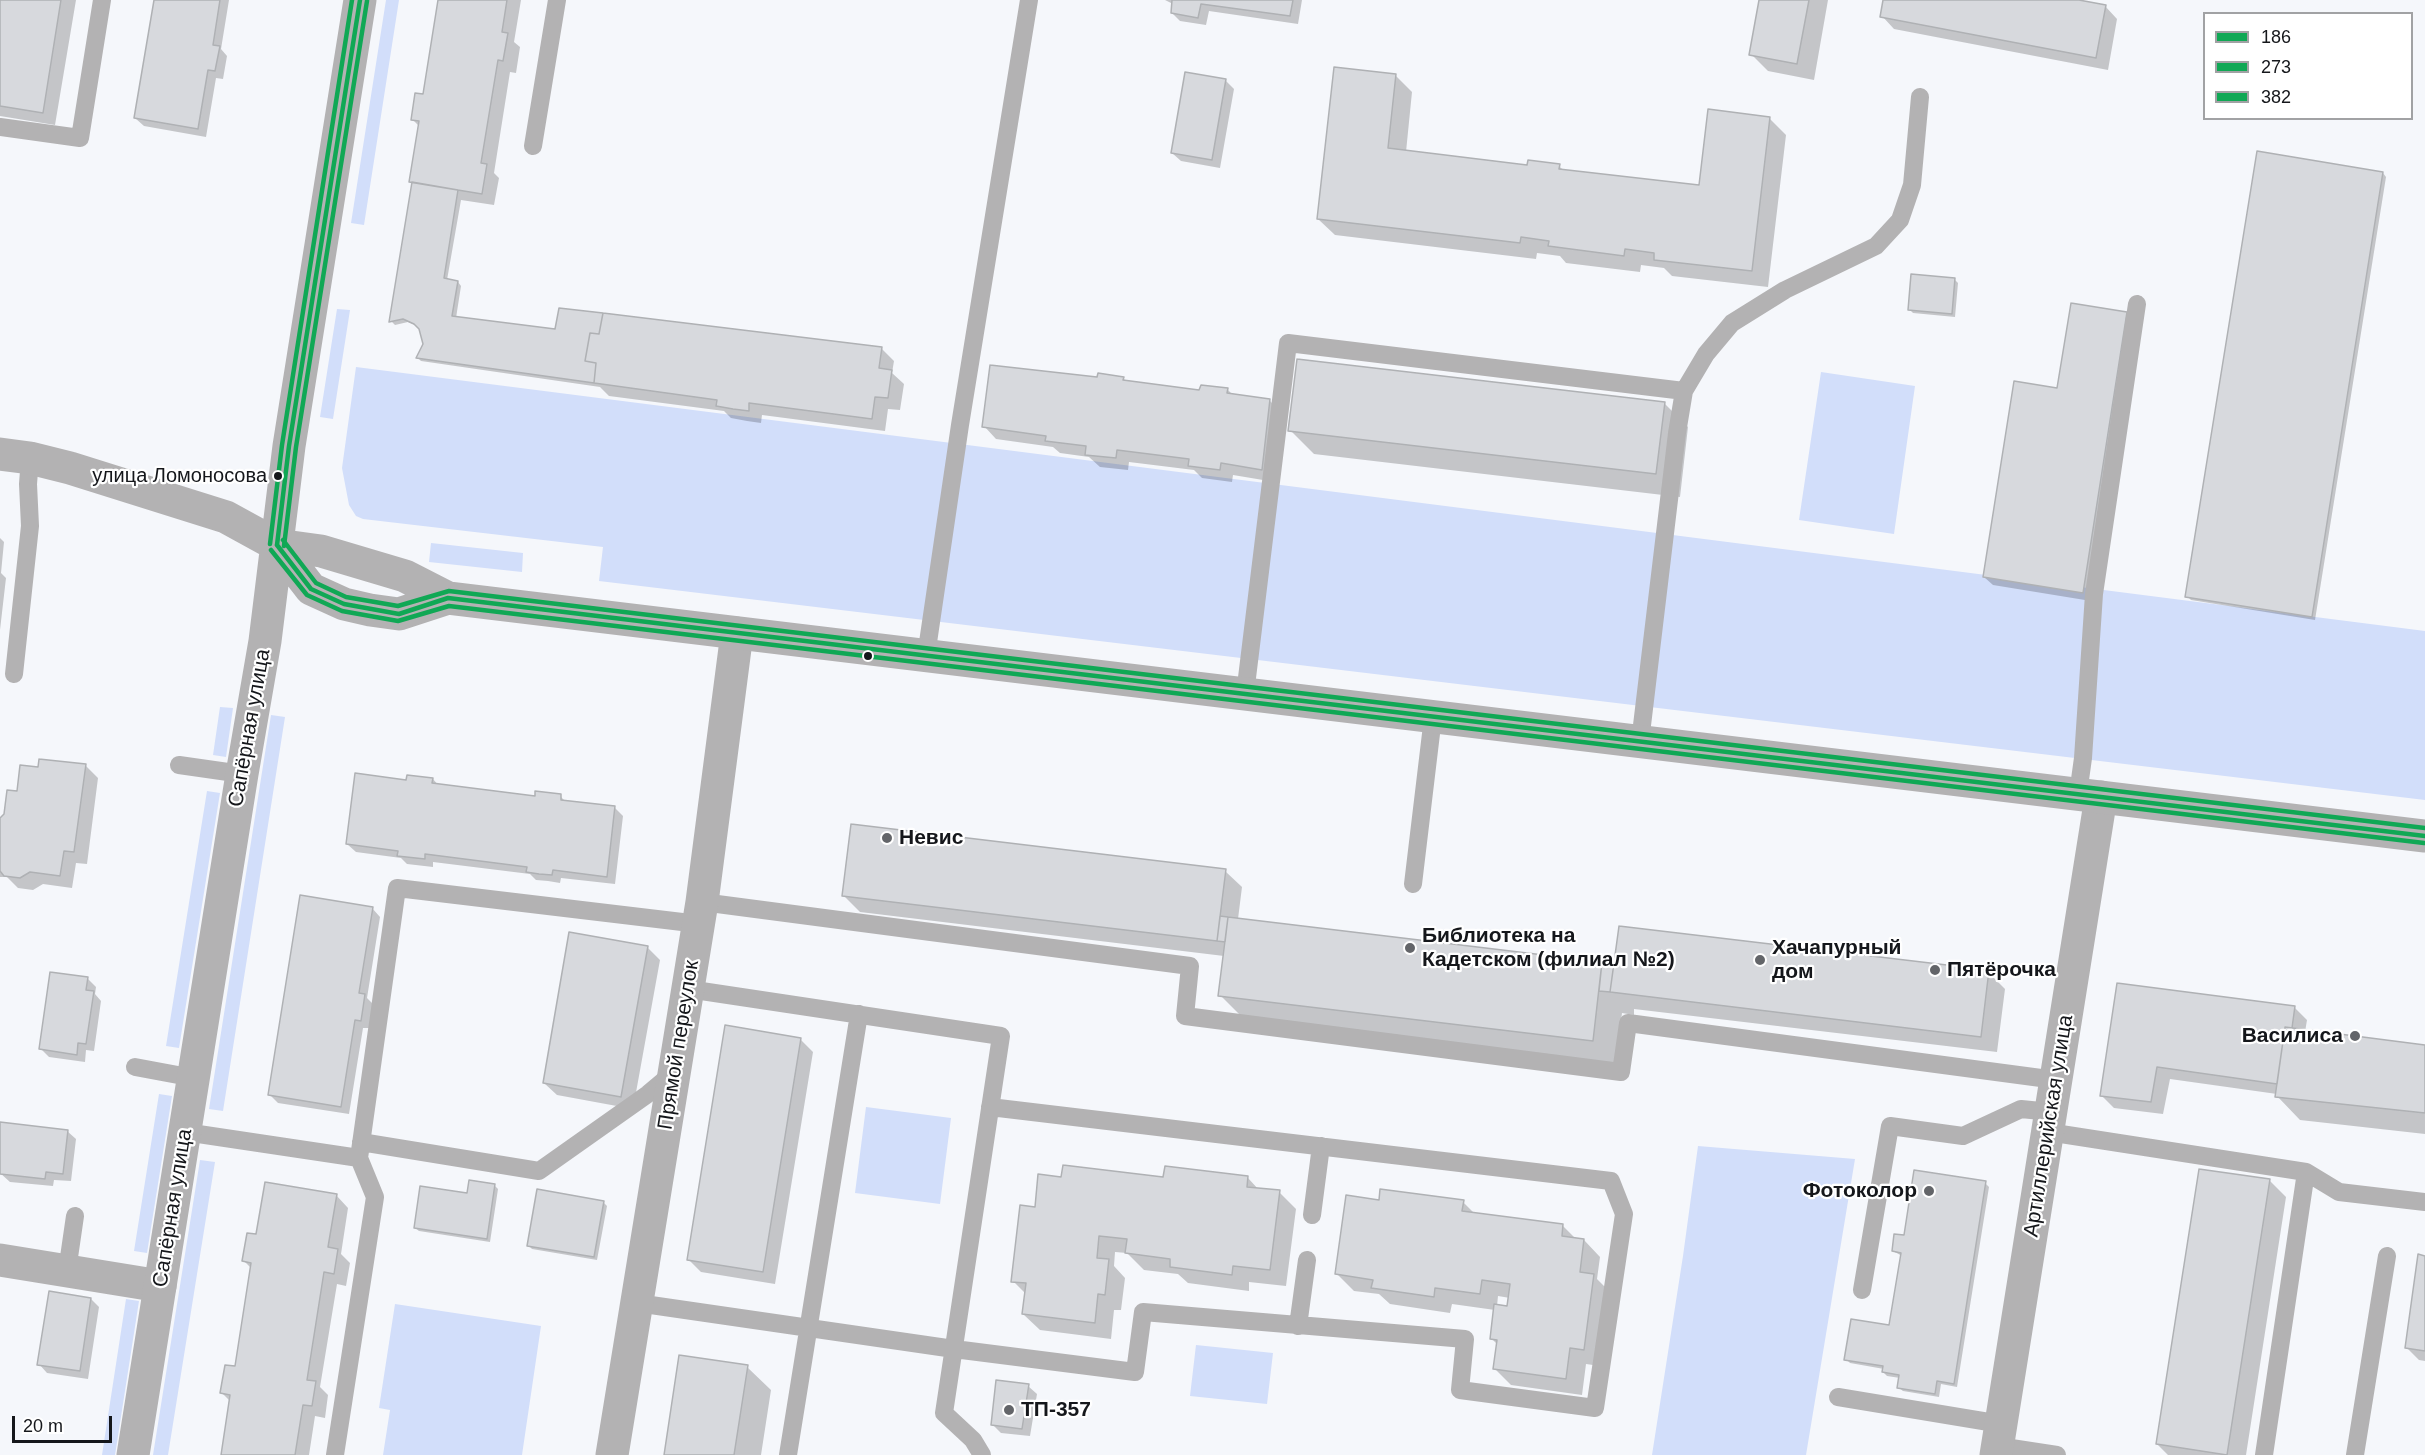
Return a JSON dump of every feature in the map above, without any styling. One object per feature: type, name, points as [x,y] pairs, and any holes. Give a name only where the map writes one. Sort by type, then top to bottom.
[{"type":"street","name":"Сапёрная улица","points":[[134,1455],[265,641],[289,446],[360,0]]},
{"type":"street","points":[[15,456],[70,468],[226,517],[277,544],[321,551],[405,576],[448,598],[2425,836]]},
{"type":"street","points":[[277,544],[311,589],[344,604],[399,614],[448,598]]},
{"type":"street","name":"Прямой переулок","points":[[612,1455],[700,913],[737,633]]},
{"type":"street","name":"Артиллерийская улица","points":[[1998,1442],[2056,1080],[2089,796]]},
{"type":"street","points":[[0,1260],[160,1286]]},
{"type":"lane","points":[[0,127],[80,138],[102,0]]},
{"type":"lane","points":[[533,146],[557,0]]},
{"type":"lane","points":[[926,656],[960,425],[1029,0]]},
{"type":"lane","points":[[1640,742],[1684,391],[1706,354],[1732,323],[1785,290],[1876,246],[1900,220],[1912,185],[1920,97]]},
{"type":"lane","points":[[2089,796],[2083,758],[2094,594],[2137,304]]},
{"type":"lane","points":[[1245,694],[1288,343],[1684,391]]},
{"type":"lane","points":[[14,675],[30,526],[28,484],[15,456]]},
{"type":"lane","points":[[1413,884],[1433,717]]},
{"type":"lane","points":[[179,765],[242,774]]},
{"type":"lane","points":[[335,1455],[375,1197],[360,1150],[398,888],[700,913],[1190,966],[1185,1016],[1621,1072],[1628,1023],[2056,1080]]},
{"type":"lane","points":[[688,989],[1000,1036],[944,1413],[973,1440],[982,1455]]},
{"type":"lane","points":[[788,1455],[859,1014]]},
{"type":"lane","points":[[135,1067],[194,1078]]},
{"type":"lane","points":[[185,1132],[539,1171],[648,1094],[675,1072]]},
{"type":"lane","points":[[638,1303],[954,1349],[1135,1372],[1143,1312],[1465,1339],[1460,1390],[1595,1408],[1624,1214],[1611,1181],[990,1107]]},
{"type":"lane","points":[[1862,1290],[1890,1126],[1962,1136],[2020,1109],[2050,1122],[2306,1172],[2339,1192],[2425,1202]]},
{"type":"lane","points":[[1312,1215],[1321,1146]]},
{"type":"lane","points":[[2264,1455],[2306,1172]]},
{"type":"lane","points":[[67,1271],[75,1216]]},
{"type":"lane","points":[[2355,1455],[2387,1256]]},
{"type":"lane","points":[[1298,1326],[1307,1260]]},
{"type":"lane","points":[[1838,1397],[1998,1442],[2057,1455]]},
{"type":"shaded area","points":[[386,0],[399,0],[364,225],[351,223]]},
{"type":"shaded area","points":[[337,309],[350,310],[333,419],[320,417]]},
{"type":"shaded area","points":[[356,367],[2425,631],[2425,800],[599,581],[603,547],[363,519],[356,516],[349,505],[342,468]]},
{"type":"shaded area","points":[[1821,372],[1915,386],[1894,534],[1799,520]]},
{"type":"shaded area","points":[[431,543],[523,553],[522,572],[429,562]]},
{"type":"shaded area","points":[[220,707],[233,708],[226,757],[213,755]]},
{"type":"shaded area","points":[[271,715],[285,717],[223,1111],[209,1109]]},
{"type":"shaded area","points":[[207,791],[220,793],[179,1048],[166,1046]]},
{"type":"shaded area","points":[[159,1094],[172,1096],[147,1253],[134,1251]]},
{"type":"shaded area","points":[[866,1107],[951,1118],[940,1204],[855,1193]]},
{"type":"shaded area","points":[[1698,1146],[1855,1159],[1806,1455],[1652,1455]]},
{"type":"shaded area","points":[[200,1160],[215,1162],[168,1455],[153,1455]]},
{"type":"shaded area","points":[[126,1299],[139,1301],[115,1455],[102,1455]]},
{"type":"shaded area","points":[[395,1304],[541,1326],[522,1455],[383,1455],[390,1410],[379,1408]]},
{"type":"shaded area","points":[[1196,1345],[1273,1353],[1267,1404],[1190,1396]]},
{"type":"building","points":[[0,0],[61,0],[43,113],[0,106]]},
{"type":"building","points":[[154,0],[220,0],[213,45],[220,46],[215,71],[208,70],[198,129],[134,118]]},
{"type":"building","points":[[438,0],[507,0],[502,32],[508,33],[503,61],[498,60],[481,163],[487,164],[482,194],[409,182],[419,121],[411,120],[415,93],[423,94]]},
{"type":"building","points":[[1172,0],[1293,0],[1290,16],[1201,4],[1198,18],[1171,13]]},
{"type":"building","points":[[1759,0],[1809,0],[1797,64],[1749,55]]},
{"type":"building","points":[[1883,0],[2079,0],[2106,5],[2096,58],[1880,17]]},
{"type":"building","points":[[1334,67],[1396,74],[1388,148],[1527,165],[1528,160],[1560,164],[1559,169],[1699,185],[1708,109],[1770,117],[1752,271],[1654,260],[1654,253],[1625,249],[1624,256],[1548,246],[1549,241],[1521,237],[1520,243],[1317,219]]},
{"type":"building","points":[[1185,72],[1226,79],[1212,160],[1171,153]]},
{"type":"building","points":[[2257,151],[2383,172],[2312,617],[2185,597]]},
{"type":"building","points":[[412,182],[458,190],[444,278],[458,281],[452,316],[555,329],[559,308],[603,313],[599,334],[590,333],[585,361],[596,363],[594,383],[416,358],[423,344],[419,329],[403,319],[389,322]]},
{"type":"building","points":[[1911,274],[1955,278],[1952,314],[1908,310]]},
{"type":"building","points":[[2071,303],[2127,312],[2083,593],[1983,577],[2014,381],[2057,388]]},
{"type":"building","points":[[603,313],[882,347],[879,368],[892,370],[888,398],[875,397],[872,419],[749,403],[749,411],[733,409],[716,406],[717,400],[594,383],[596,363],[585,361],[590,333],[599,334]]},
{"type":"building","points":[[1297,359],[1665,402],[1656,474],[1288,431]]},
{"type":"building","points":[[990,365],[1097,377],[1098,373],[1124,377],[1123,380],[1199,390],[1201,385],[1228,388],[1227,393],[1270,399],[1262,470],[1221,463],[1220,470],[1188,466],[1189,459],[1117,450],[1116,458],[1085,455],[1086,446],[1045,441],[1046,436],[982,427]]},
{"type":"building","points":[[39,759],[86,764],[74,852],[64,851],[60,876],[30,872],[20,878],[4,876],[0,871],[0,818],[4,814],[7,790],[17,791],[20,765],[38,767]]},
{"type":"building","points":[[355,773],[406,780],[407,775],[433,778],[432,783],[535,796],[535,791],[561,794],[561,800],[615,806],[607,877],[553,870],[552,875],[539,874],[526,872],[527,867],[425,854],[425,859],[397,856],[398,851],[346,844]]},
{"type":"building","points":[[851,824],[1226,869],[1217,941],[842,896]]},
{"type":"building","points":[[300,895],[373,907],[359,993],[365,994],[361,1021],[355,1020],[341,1107],[268,1095]]},
{"type":"building","points":[[1220,916],[1228,917],[1225,942],[1217,941]]},
{"type":"building","points":[[1228,917],[1602,962],[1593,1041],[1218,996]]},
{"type":"building","points":[[1619,926],[1989,970],[1981,1037],[1610,992]]},
{"type":"building","points":[[569,932],[648,946],[621,1097],[543,1083]]},
{"type":"building","points":[[1602,962],[1614,963],[1610,992],[1599,991]]},
{"type":"building","points":[[50,972],[88,977],[86,990],[94,991],[86,1044],[78,1043],[77,1055],[39,1049]]},
{"type":"building","points":[[2117,983],[2295,1006],[2292,1028],[2285,1027],[2277,1084],[2157,1067],[2151,1102],[2100,1096]]},
{"type":"building","points":[[725,1025],[801,1038],[763,1272],[687,1260]]},
{"type":"building","points":[[2285,1027],[2425,1045],[2425,1113],[2275,1097]]},
{"type":"building","points":[[0,1122],[68,1130],[63,1174],[46,1172],[45,1179],[0,1174]]},
{"type":"building","points":[[1063,1165],[1163,1177],[1165,1166],[1248,1176],[1247,1187],[1280,1190],[1270,1270],[1233,1266],[1232,1275],[1170,1267],[1170,1259],[1125,1253],[1127,1239],[1099,1236],[1097,1258],[1109,1259],[1105,1295],[1098,1294],[1095,1323],[1022,1314],[1026,1283],[1011,1282],[1020,1205],[1035,1207],[1038,1174],[1061,1177]]},
{"type":"building","points":[[2199,1169],[2270,1179],[2227,1455],[2156,1444]]},
{"type":"building","points":[[1914,1170],[1986,1181],[1954,1384],[1937,1381],[1935,1394],[1897,1388],[1899,1375],[1882,1372],[1883,1366],[1844,1360],[1851,1319],[1889,1325],[1901,1253],[1892,1251],[1894,1234],[1904,1235]]},
{"type":"building","points":[[469,1180],[495,1184],[487,1239],[414,1228],[420,1186],[467,1193]]},
{"type":"building","points":[[265,1182],[337,1194],[328,1247],[338,1249],[334,1274],[324,1272],[307,1380],[316,1381],[312,1406],[303,1405],[295,1455],[221,1455],[230,1395],[220,1393],[225,1365],[235,1366],[251,1263],[242,1261],[247,1233],[256,1234]]},
{"type":"building","points":[[537,1189],[604,1201],[594,1257],[527,1246]]},
{"type":"building","points":[[1380,1189],[1464,1200],[1462,1211],[1563,1224],[1562,1236],[1584,1239],[1580,1272],[1594,1274],[1584,1350],[1570,1348],[1566,1379],[1493,1369],[1497,1340],[1490,1339],[1494,1304],[1507,1306],[1510,1284],[1482,1280],[1480,1294],[1435,1288],[1434,1297],[1371,1288],[1373,1280],[1335,1274],[1346,1195],[1379,1200]]},
{"type":"building","points":[[2418,1254],[2425,1256],[2425,1351],[2405,1348]]},
{"type":"building","points":[[49,1291],[91,1298],[80,1371],[37,1365]]},
{"type":"building","points":[[679,1355],[748,1365],[734,1455],[664,1455]]},
{"type":"building","name":"ТП-357","points":[[996,1380],[1029,1384],[1022,1429],[991,1425]]},
{"type":"transit line","name":"382","points":[[270,544],[282,445],[352,0]]},
{"type":"transit line","name":"186","points":[[277,545],[289,446],[360,0]]},
{"type":"transit line","name":"273","points":[[284,546],[296,447],[367,1]]},
{"type":"transit line","name":"382","points":[[283,540],[316,583],[346,597],[398,606],[449,591],[2425,828]]},
{"type":"transit line","name":"186","points":[[277,545],[311,589],[344,604],[399,614],[448,598],[2425,836]]},
{"type":"transit line","name":"273","points":[[271,550],[307,595],[342,611],[398,621],[449,606],[2424,843]]},
{"type":"place","name":"улица Ломоносова","points":[[278,476]]},
{"type":"place","name":"Невис","points":[[887,838]]},
{"type":"place","name":"Библиотека на Кадетском (филиал №2)","points":[[1410,948]]},
{"type":"place","name":"Хачапурный дом","points":[[1760,960]]},
{"type":"place","name":"Пятёрочка","points":[[1935,970]]},
{"type":"place","name":"Василиса","points":[[2355,1036]]},
{"type":"place","name":"Фотоколор","points":[[1929,1191]]},
{"type":"place","name":"ТП-357","points":[[1009,1410]]}]
